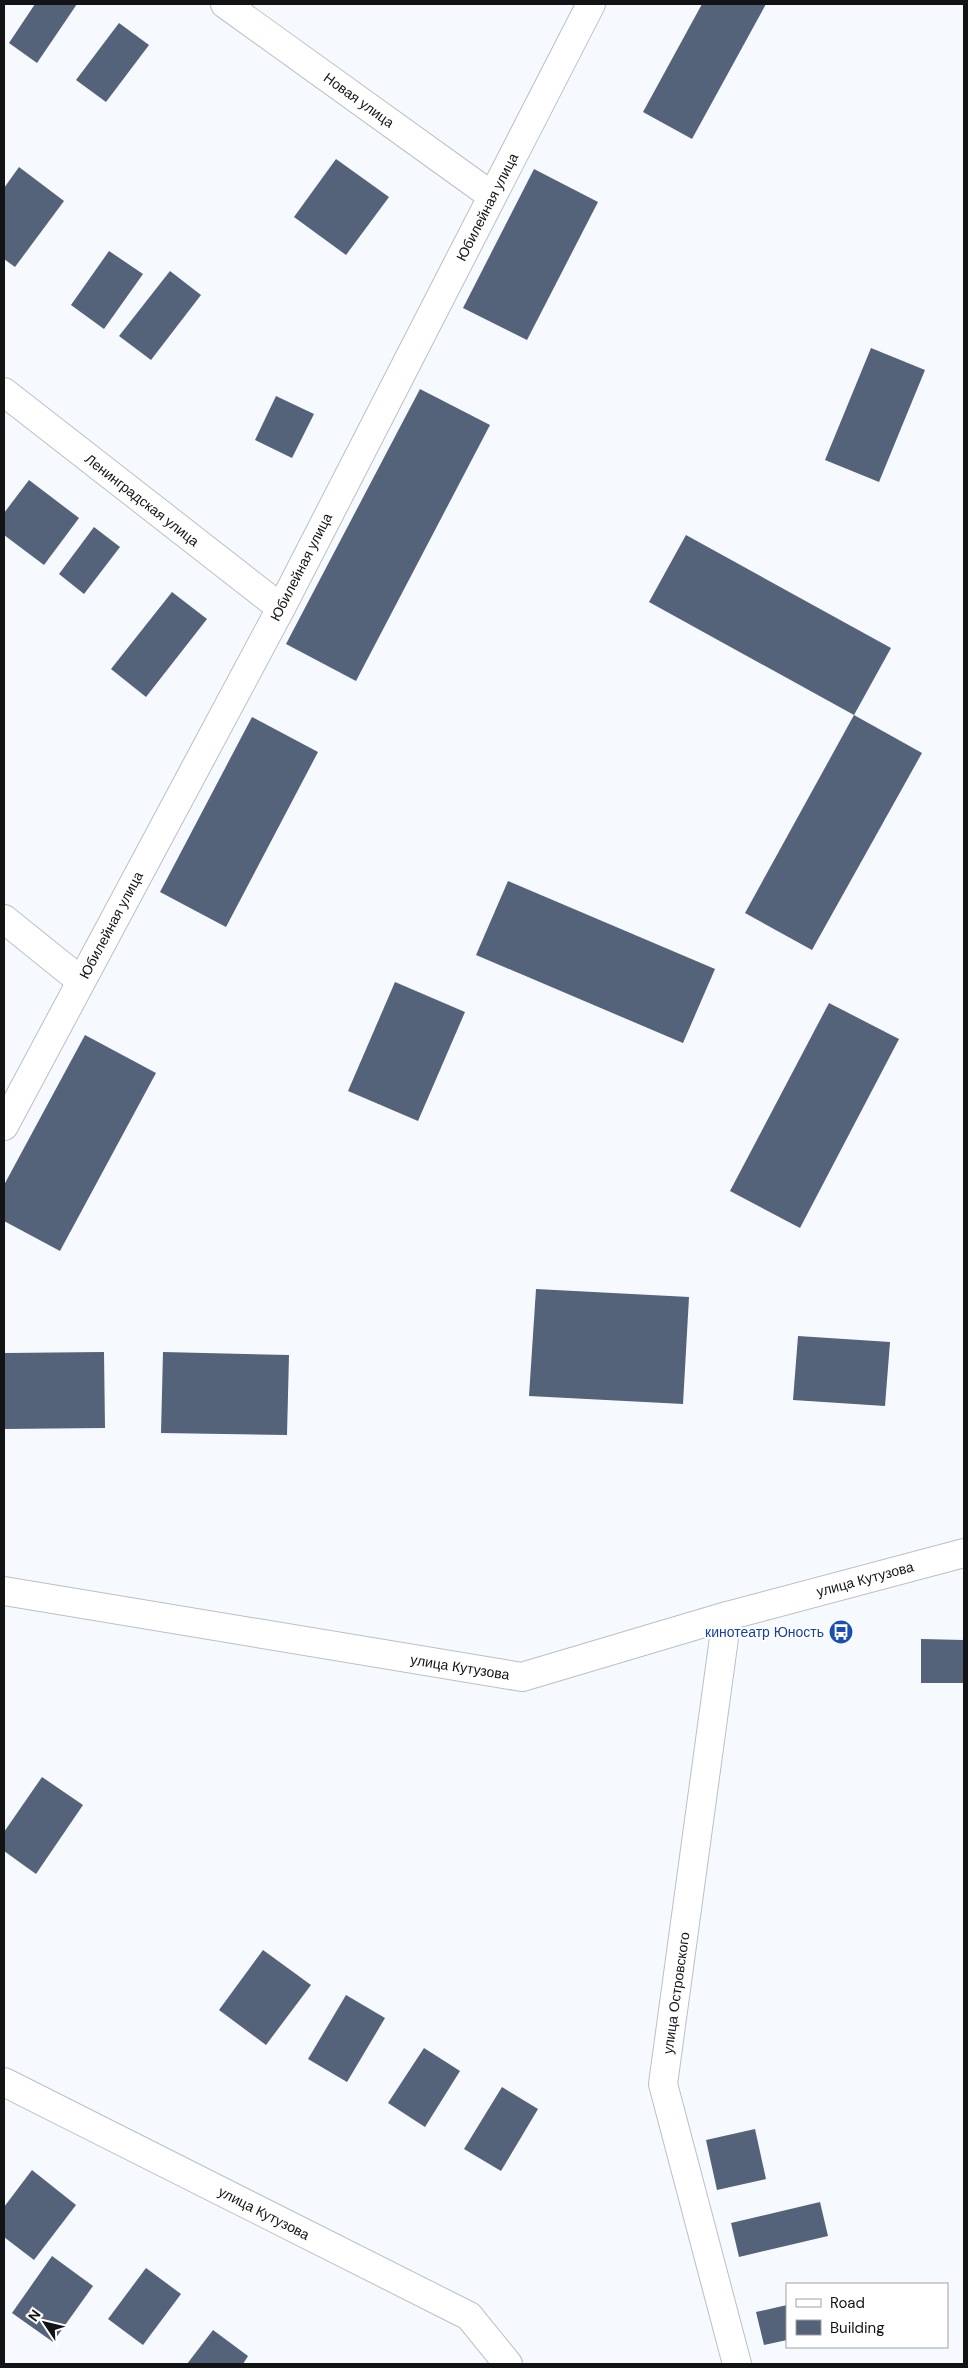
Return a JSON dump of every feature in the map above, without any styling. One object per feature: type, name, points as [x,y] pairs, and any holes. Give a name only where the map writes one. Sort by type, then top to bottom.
[{"type":"street","name":"Новая улица","points":[[225,4],[492,196]]},
{"type":"street","name":"Юбилейная улица","points":[[4,1126],[281,608],[591,4]]},
{"type":"street","name":"Ленинградская улица","points":[[4,392],[281,608]]},
{"type":"street","points":[[4,919],[81,982]]},
{"type":"street","name":"улица Кутузова","points":[[4,1592],[522,1678],[727,1616],[964,1553]]},
{"type":"street","name":"улица Островского","points":[[727,1616],[663,2084],[737,2364]]},
{"type":"street","name":"улица Кутузова","points":[[4,2082],[469,2316],[508,2364]]},
{"type":"building","points":[[35,4],[77,4],[37,63],[9,43]]},
{"type":"building","points":[[702,4],[766,4],[692,139],[643,112]]},
{"type":"building","points":[[119,23],[149,45],[106,102],[76,80]]},
{"type":"building","points":[[336,159],[389,197],[346,255],[294,217]]},
{"type":"building","points":[[19,167],[64,201],[15,267],[4,259],[4,188]]},
{"type":"building","points":[[534,169],[598,202],[527,340],[463,308]]},
{"type":"building","points":[[109,251],[143,274],[104,329],[71,305]]},
{"type":"building","points":[[170,271],[201,295],[151,360],[119,336]]},
{"type":"building","points":[[871,348],[925,370],[879,482],[825,460]]},
{"type":"building","points":[[420,389],[490,425],[356,681],[286,644]]},
{"type":"building","points":[[276,396],[314,414],[292,458],[255,440]]},
{"type":"building","points":[[29,480],[79,518],[44,565],[4,535],[4,513]]},
{"type":"building","points":[[94,527],[120,547],[84,594],[59,574]]},
{"type":"building","points":[[686,535],[891,648],[854,715],[649,602]]},
{"type":"building","points":[[172,592],[207,619],[146,697],[111,669]]},
{"type":"building","points":[[854,715],[922,753],[812,950],[745,913]]},
{"type":"building","points":[[252,717],[318,752],[226,927],[160,892]]},
{"type":"building","points":[[508,881],[715,969],[683,1043],[476,955]]},
{"type":"building","points":[[395,982],[465,1012],[418,1121],[348,1091]]},
{"type":"building","points":[[829,1003],[899,1039],[800,1228],[730,1191]]},
{"type":"building","points":[[85,1035],[156,1073],[60,1251],[4,1221],[4,1185]]},
{"type":"building","points":[[536,1289],[689,1297],[683,1404],[529,1396]]},
{"type":"building","points":[[798,1336],[890,1342],[885,1406],[793,1400]]},
{"type":"building","points":[[104,1352],[105,1428],[4,1429],[4,1353]]},
{"type":"building","points":[[163,1352],[289,1355],[287,1435],[161,1433]]},
{"type":"building","points":[[921,1639],[964,1640],[964,1683],[921,1683]]},
{"type":"building","points":[[42,1777],[83,1805],[36,1874],[4,1851],[4,1832]]},
{"type":"building","points":[[263,1950],[311,1985],[266,2045],[219,2010]]},
{"type":"building","points":[[346,1995],[385,2018],[347,2082],[308,2059]]},
{"type":"building","points":[[424,2048],[460,2071],[425,2127],[388,2103]]},
{"type":"building","points":[[502,2087],[538,2109],[501,2171],[464,2149]]},
{"type":"building","points":[[755,2129],[766,2179],[717,2190],[706,2140]]},
{"type":"building","points":[[32,2170],[76,2205],[34,2260],[4,2237],[4,2207]]},
{"type":"building","points":[[820,2202],[828,2236],[739,2257],[731,2223]]},
{"type":"building","points":[[52,2256],[93,2286],[53,2342],[12,2313]]},
{"type":"building","points":[[146,2268],[181,2294],[143,2345],[108,2319]]},
{"type":"building","points":[[786,2305],[786,2340],[764,2345],[756,2312]]},
{"type":"building","points":[[213,2330],[248,2356],[243,2364],[187,2364]]},
{"type":"place","name":"кинотеатр Юность","points":[[841,1632]]}]
